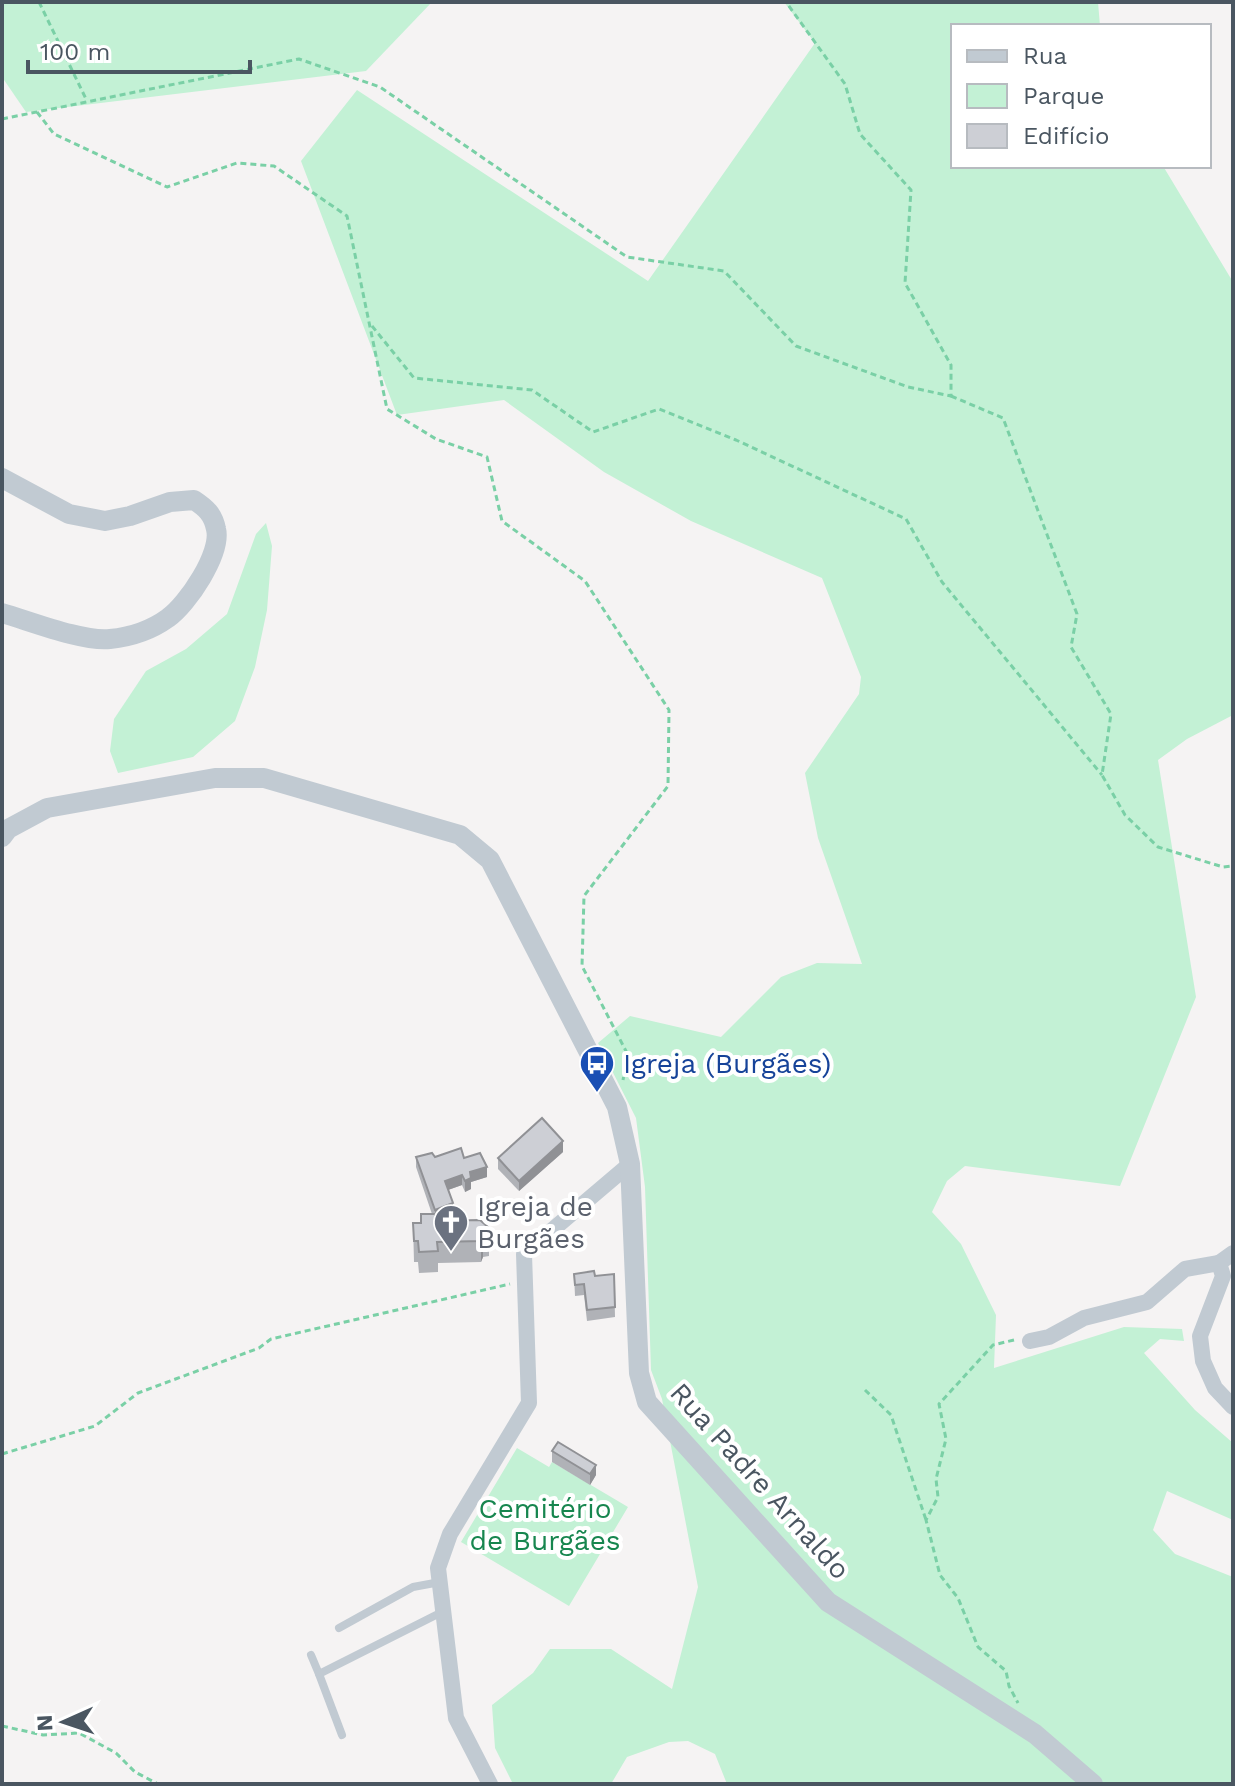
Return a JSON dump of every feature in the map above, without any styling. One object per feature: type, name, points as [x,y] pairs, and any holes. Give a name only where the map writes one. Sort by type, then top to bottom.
[{"type":"street","points":[[2,478],[69,514],[105,521],[170,502],[194,500],[209,511],[217,531],[211,556],[192,594],[170,617],[140,634],[96,639],[2,613]]},
{"type":"street","name":"Rua Padre Arnaldo","points":[[2,837],[8,829],[47,808],[215,778],[264,778],[460,835],[490,860],[617,1107],[630,1164],[639,1373],[647,1402],[828,1602],[1035,1734],[1093,1784]]},
{"type":"street","points":[[490,1784],[456,1718],[438,1568],[450,1534],[529,1403],[524,1254],[630,1164]]},
{"type":"street","points":[[1030,1341],[1049,1337],[1084,1318],[1147,1302],[1185,1269],[1226,1258],[1223,1276],[1200,1336],[1203,1361],[1215,1388],[1233,1407]]},
{"type":"lane","points":[[339,1628],[413,1587],[440,1582]]},
{"type":"lane","points":[[319,1674],[443,1612]]},
{"type":"lane","points":[[311,1655],[342,1735]]},
{"type":"path","points":[[39,2],[87,101]]},
{"type":"path","points":[[786,2],[845,84],[860,134],[911,190],[905,283],[951,365],[951,396]]},
{"type":"path","points":[[2,119],[299,59],[380,87],[627,257],[724,271],[796,346],[908,387],[951,396],[1003,418],[1077,614],[1071,647],[1111,714],[1102,775]]},
{"type":"path","points":[[37,112],[54,134],[167,187],[237,163],[274,166],[347,216],[387,409],[436,439],[487,457],[502,521],[585,581],[669,710],[668,786],[584,896],[582,966],[628,1055],[617,1107]]},
{"type":"path","points":[[369,323],[414,378],[532,390],[593,432],[659,409],[736,440],[906,519],[942,582],[1102,775],[1125,815],[1158,847],[1223,867],[1233,866]]},
{"type":"path","points":[[2,1454],[95,1426],[138,1393],[259,1348],[271,1339],[525,1281]]},
{"type":"path","points":[[926,1520],[938,1497],[936,1479],[946,1439],[939,1404],[993,1345],[1010,1340],[1030,1341]]},
{"type":"path","points":[[865,1390],[891,1415],[926,1520],[940,1575],[958,1598],[978,1647],[1006,1671],[1009,1686],[1022,1710]]},
{"type":"path","points":[[2,1726],[43,1735],[79,1733],[116,1753],[135,1772],[158,1784]]},
{"type":"green space","points":[[2,2],[432,2],[366,71],[26,112],[2,77]]},
{"type":"green space","points":[[784,2],[1098,2],[1100,24],[951,24],[951,168],[1164,168],[1233,282],[1233,715],[1187,739],[1158,760],[1196,997],[1120,1186],[965,1166],[947,1181],[932,1212],[961,1244],[996,1315],[994,1368],[1124,1327],[1182,1329],[1184,1341],[1160,1339],[1144,1353],[1195,1410],[1233,1443],[1233,1520],[1167,1491],[1153,1530],[1175,1554],[1233,1577],[1233,1784],[727,1784],[715,1754],[688,1741],[669,1742],[627,1757],[611,1784],[513,1784],[495,1748],[492,1705],[533,1673],[550,1649],[611,1649],[672,1689],[698,1587],[662,1399],[651,1370],[645,1187],[636,1118],[598,1043],[630,1016],[721,1037],[781,977],[817,963],[862,964],[818,838],[805,773],[859,694],[861,677],[822,578],[691,521],[604,472],[504,400],[397,415],[301,161],[357,90],[648,281],[815,43]]},
{"type":"green space","points":[[266,523],[272,546],[267,610],[255,667],[235,721],[193,757],[118,773],[110,751],[114,719],[146,671],[186,649],[227,614],[256,534]]},
{"type":"green space","name":"Cemitério de Burgães","points":[[517,1448],[549,1467],[552,1462],[628,1507],[569,1606],[461,1542]]},
{"type":"building","points":[[542,1118],[563,1141],[519,1181],[498,1158]]},
{"type":"building","points":[[461,1148],[464,1158],[480,1153],[487,1167],[470,1172],[471,1178],[465,1181],[462,1175],[445,1181],[453,1203],[435,1210],[416,1157],[432,1153],[435,1157]]},
{"type":"building","points":[[421,1214],[435,1214],[435,1221],[480,1220],[489,1228],[489,1235],[483,1235],[481,1241],[437,1242],[438,1251],[419,1252],[418,1241],[414,1241],[413,1223],[421,1223]]},
{"type":"building","points":[[594,1271],[595,1276],[614,1274],[615,1307],[587,1310],[584,1284],[575,1285],[574,1274]]},
{"type":"building","points":[[558,1442],[596,1465],[590,1474],[552,1451]]},
{"type":"place","name":"Igreja (Burgães)","points":[[597,1094]]},
{"type":"place","name":"Igreja de Burgães","points":[[451,1253]]}]
